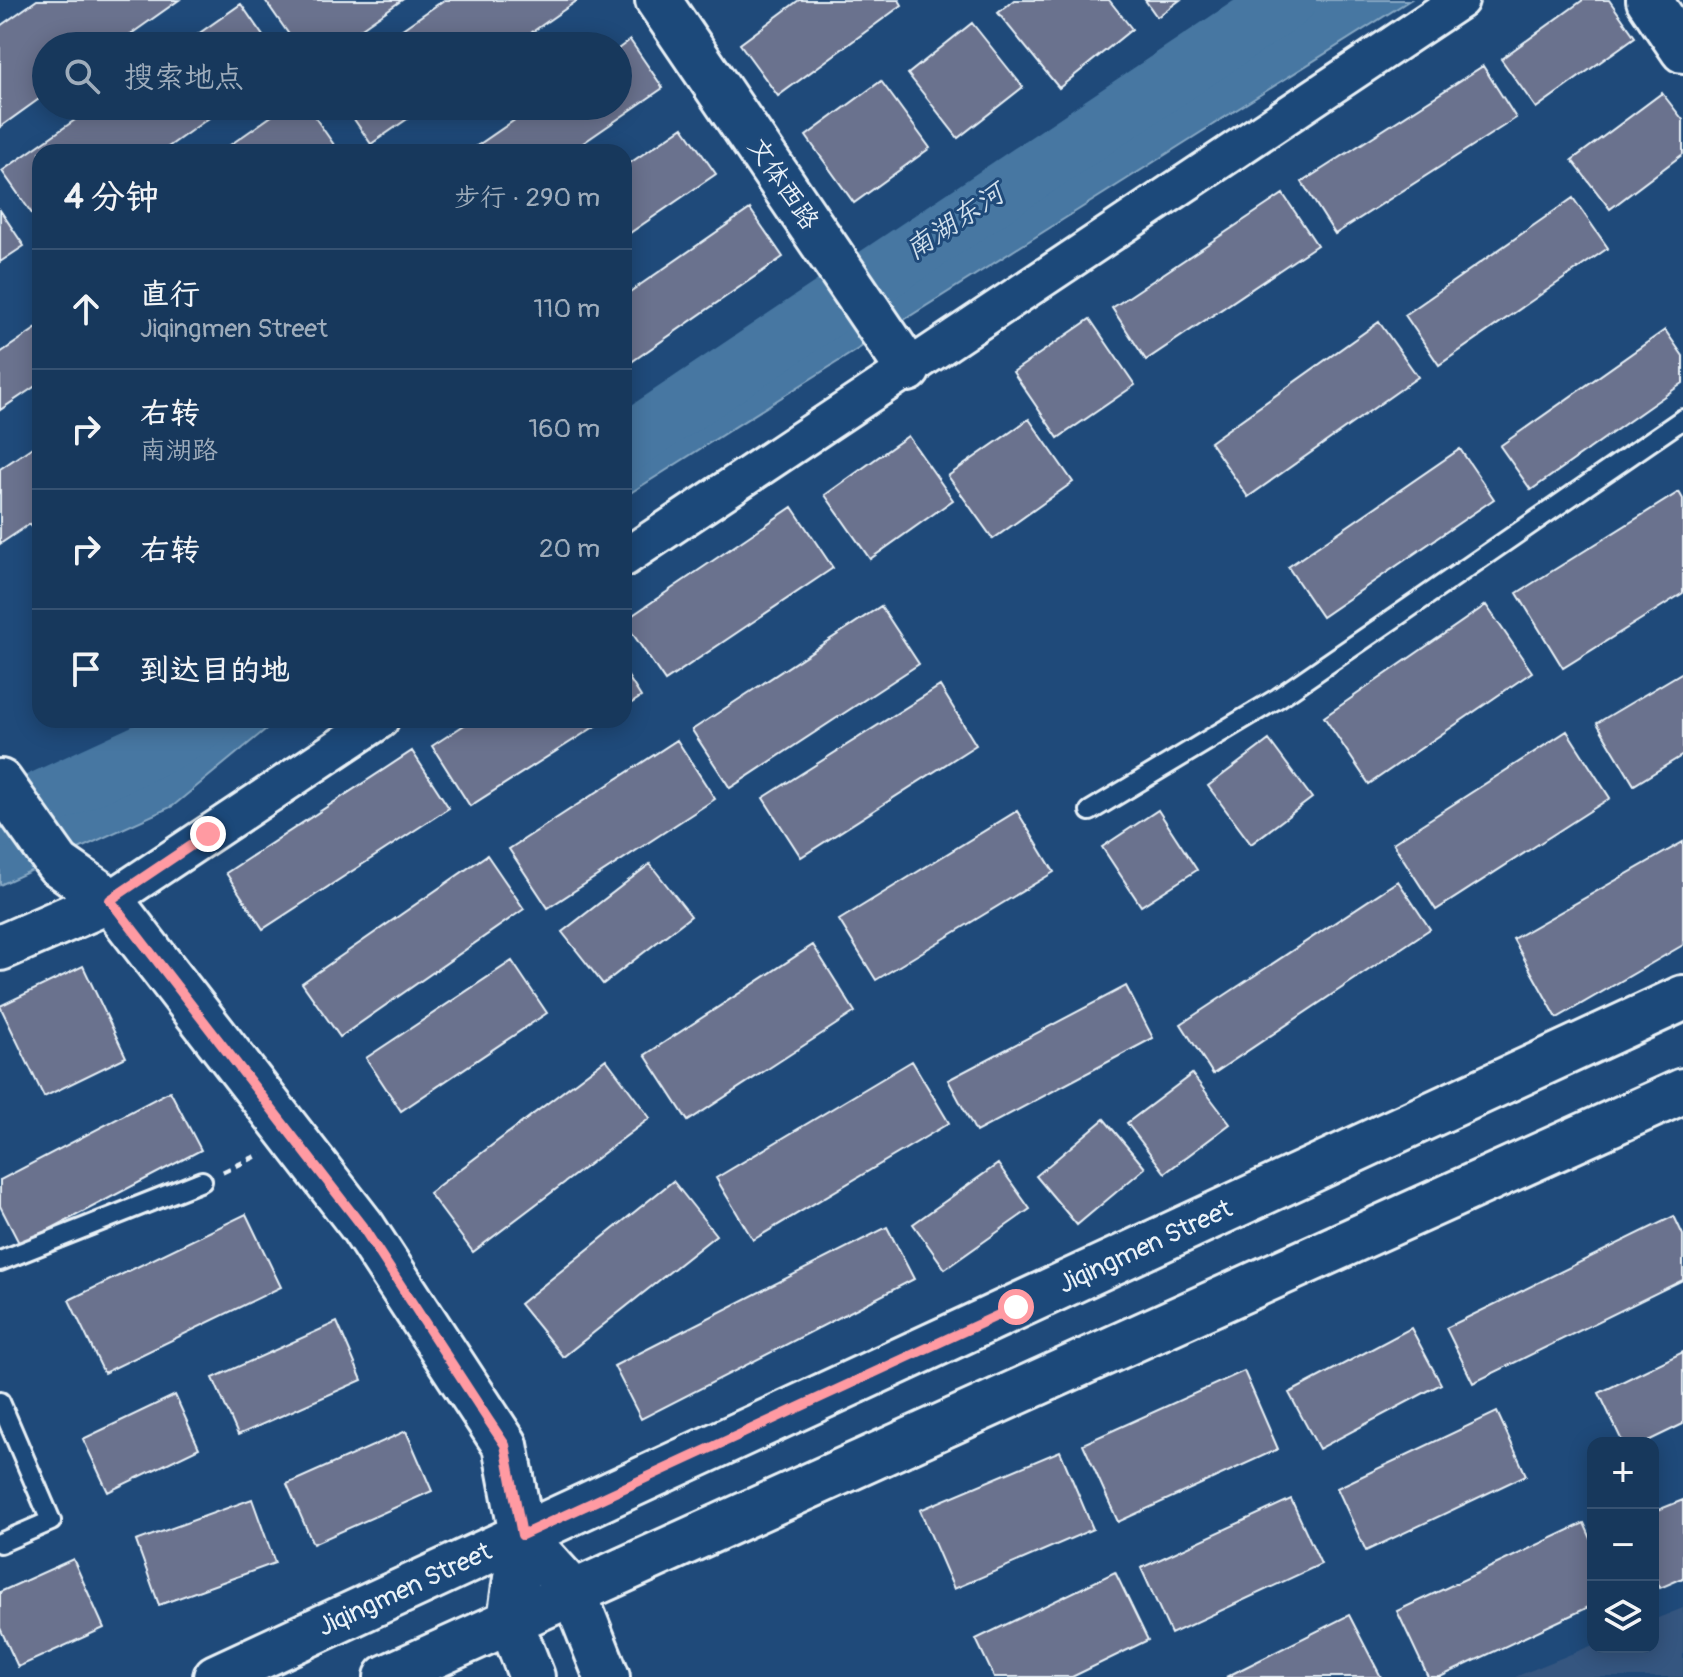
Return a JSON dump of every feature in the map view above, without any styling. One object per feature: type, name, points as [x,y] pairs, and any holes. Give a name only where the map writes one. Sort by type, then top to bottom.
[{"type":"main road","name":"文体西路","points":[[658,0],[908,369]]},
{"type":"main road","points":[[1649,0],[1683,50]]},
{"type":"main road","points":[[0,782],[58,864],[110,900],[295,1138],[362,1226],[505,1445],[522,1535],[510,1621],[532,1677]]},
{"type":"main road","points":[[0,948],[110,900]]},
{"type":"main road","name":"Jiqingmen Street","points":[[216,1677],[1683,998]]},
{"type":"main road","points":[[387,1677],[1683,1091]]},
{"type":"main road","points":[[522,1535],[573,1591],[607,1677]]},
{"type":"street","points":[[632,553],[1460,0]]},
{"type":"street","points":[[110,900],[368,728]]},
{"type":"lane","points":[[1090,811],[1278,698],[1683,419]]},
{"type":"lane","points":[[0,1261],[202,1181]]},
{"type":"lane","points":[[0,1402],[51,1521],[0,1543]]},
{"type":"path","points":[[202,1181],[295,1138]]},
{"type":"shaded area","points":[[1285,0],[1410,0],[632,492],[632,445]]},
{"type":"shaded area","points":[[206,728],[267,728],[173,806],[0,885],[0,818]]},
{"type":"shaded area","points":[[1683,1608],[1683,1677],[1515,1677],[1587,1647],[1587,1653],[1659,1653],[1659,1618]]},
{"type":"building","points":[[37,0],[179,0],[134,32],[32,32],[32,104],[0,127],[0,26]]},
{"type":"building","points":[[265,0],[402,0],[356,32],[287,32]]},
{"type":"building","points":[[444,0],[578,0],[532,32],[398,32]]},
{"type":"building","points":[[799,0],[899,0],[902,5],[778,96],[740,44]]},
{"type":"building","points":[[1014,0],[1109,0],[1132,29],[1059,88],[998,13]]},
{"type":"building","points":[[1145,0],[1180,0],[1157,17]]},
{"type":"building","points":[[1583,0],[1609,0],[1635,37],[1536,108],[1501,59]]},
{"type":"building","points":[[241,4],[260,32],[201,32]]},
{"type":"building","points":[[972,23],[1023,87],[958,138],[908,74]]},
{"type":"building","points":[[632,43],[663,88],[632,109]]},
{"type":"building","points":[[1483,66],[1516,118],[1335,234],[1302,182]]},
{"type":"building","points":[[881,81],[930,148],[854,203],[806,136]]},
{"type":"building","points":[[1662,93],[1683,120],[1683,154],[1610,209],[1572,160]]},
{"type":"building","points":[[75,120],[206,120],[172,144],[41,144]]},
{"type":"building","points":[[266,120],[317,120],[333,144],[231,144]]},
{"type":"building","points":[[355,120],[406,120],[371,144]]},
{"type":"building","points":[[515,120],[616,120],[582,144],[480,144]]},
{"type":"building","points":[[683,127],[716,174],[632,232],[632,162]]},
{"type":"building","points":[[32,150],[32,214],[2,171]]},
{"type":"building","points":[[1283,194],[1317,245],[1146,360],[1112,308]]},
{"type":"building","points":[[1573,198],[1608,248],[1439,365],[1405,315]]},
{"type":"building","points":[[750,209],[783,257],[632,362],[632,290]]},
{"type":"building","points":[[0,210],[24,246],[0,262]]},
{"type":"building","points":[[1090,319],[1135,385],[1058,438],[1013,372]]},
{"type":"building","points":[[1379,322],[1418,377],[1248,497],[1210,442]]},
{"type":"building","points":[[1665,330],[1683,356],[1683,383],[1531,490],[1500,446]]},
{"type":"building","points":[[32,331],[32,388],[0,410],[0,353]]},
{"type":"building","points":[[1029,419],[1073,482],[993,539],[948,476]]},
{"type":"building","points":[[908,436],[953,500],[870,559],[825,495]]},
{"type":"building","points":[[32,447],[32,527],[30,524],[0,544],[0,469]]},
{"type":"building","points":[[1460,449],[1494,499],[1322,617],[1288,567]]},
{"type":"building","points":[[1679,492],[1683,499],[1683,593],[1563,668],[1517,593]]},
{"type":"building","points":[[792,507],[833,568],[665,681],[632,633],[632,616]]},
{"type":"building","points":[[1486,605],[1532,672],[1369,784],[1324,717]]},
{"type":"building","points":[[881,606],[919,664],[730,788],[692,730]]},
{"type":"building","points":[[1683,672],[1683,755],[1634,785],[1597,723]]},
{"type":"building","points":[[632,683],[641,697],[632,703]]},
{"type":"building","points":[[940,686],[976,745],[801,857],[763,798]]},
{"type":"building","points":[[460,728],[592,728],[470,806],[432,746]]},
{"type":"building","points":[[1567,731],[1610,798],[1436,910],[1393,843]]},
{"type":"building","points":[[677,740],[715,799],[548,908],[509,849]]},
{"type":"building","points":[[1269,740],[1312,798],[1251,844],[1208,786]]},
{"type":"building","points":[[412,751],[449,808],[263,929],[226,873]]},
{"type":"building","points":[[1158,810],[1197,870],[1141,906],[1102,847]]},
{"type":"building","points":[[1017,811],[1054,872],[876,980],[839,920]]},
{"type":"building","points":[[1683,842],[1683,945],[1557,1018],[1513,939]]},
{"type":"building","points":[[487,855],[524,909],[340,1037],[302,983]]},
{"type":"building","points":[[650,864],[691,916],[603,984],[562,932]]},
{"type":"building","points":[[1398,881],[1430,929],[1213,1074],[1181,1024]]},
{"type":"building","points":[[813,945],[855,1012],[688,1121],[645,1055]]},
{"type":"building","points":[[512,961],[547,1013],[401,1111],[366,1058]]},
{"type":"building","points":[[83,966],[126,1057],[44,1097],[0,1006]]},
{"type":"building","points":[[1126,986],[1153,1038],[976,1132],[948,1080]]},
{"type":"building","points":[[606,1059],[650,1118],[473,1252],[429,1193]]},
{"type":"building","points":[[912,1061],[949,1123],[753,1240],[716,1178]]},
{"type":"building","points":[[1192,1074],[1230,1124],[1165,1173],[1127,1123]]},
{"type":"building","points":[[170,1091],[201,1150],[20,1245],[0,1206],[0,1180]]},
{"type":"building","points":[[1104,1119],[1145,1168],[1077,1225],[1036,1176]]},
{"type":"building","points":[[998,1164],[1030,1209],[945,1269],[913,1224]]},
{"type":"building","points":[[673,1181],[716,1235],[563,1357],[520,1304]]},
{"type":"building","points":[[246,1214],[281,1287],[104,1373],[69,1300]]},
{"type":"building","points":[[1674,1216],[1683,1235],[1683,1280],[1473,1383],[1446,1328]]},
{"type":"building","points":[[887,1227],[914,1279],[641,1419],[614,1366]]},
{"type":"building","points":[[337,1322],[362,1380],[238,1435],[213,1378]]},
{"type":"building","points":[[1411,1328],[1441,1384],[1319,1449],[1289,1393]]},
{"type":"building","points":[[1683,1352],[1683,1424],[1656,1437],[1620,1437],[1599,1393]]},
{"type":"building","points":[[1244,1371],[1278,1449],[1118,1522],[1083,1444]]},
{"type":"building","points":[[175,1395],[199,1448],[108,1492],[83,1439]]},
{"type":"building","points":[[1497,1412],[1526,1475],[1366,1551],[1337,1488]]},
{"type":"building","points":[[406,1431],[432,1491],[313,1544],[287,1484]]},
{"type":"building","points":[[1060,1451],[1093,1529],[954,1589],[920,1510]]},
{"type":"building","points":[[252,1499],[275,1563],[159,1605],[136,1541]]},
{"type":"building","points":[[1291,1499],[1321,1564],[1171,1634],[1141,1568]]},
{"type":"building","points":[[1683,1500],[1683,1578],[1660,1588],[1659,1586],[1659,1510]]},
{"type":"building","points":[[1584,1523],[1587,1530],[1587,1608],[1440,1677],[1428,1677],[1397,1611]]},
{"type":"building","points":[[73,1559],[104,1628],[18,1667],[0,1628],[0,1592]]},
{"type":"building","points":[[1115,1572],[1148,1640],[1072,1677],[994,1677],[976,1639]]},
{"type":"building","points":[[1349,1615],[1381,1677],[1226,1677]]},
{"type":"waterway","name":"南湖东河","points":[[632,440],[1287,0]]},
{"type":"waterway","name":"南湖东河","points":[[0,819],[171,740],[190,728]]},
{"type":"route","points":[[208,834],[110,900],[362,1226],[505,1445],[522,1535],[1016,1307]]}]
